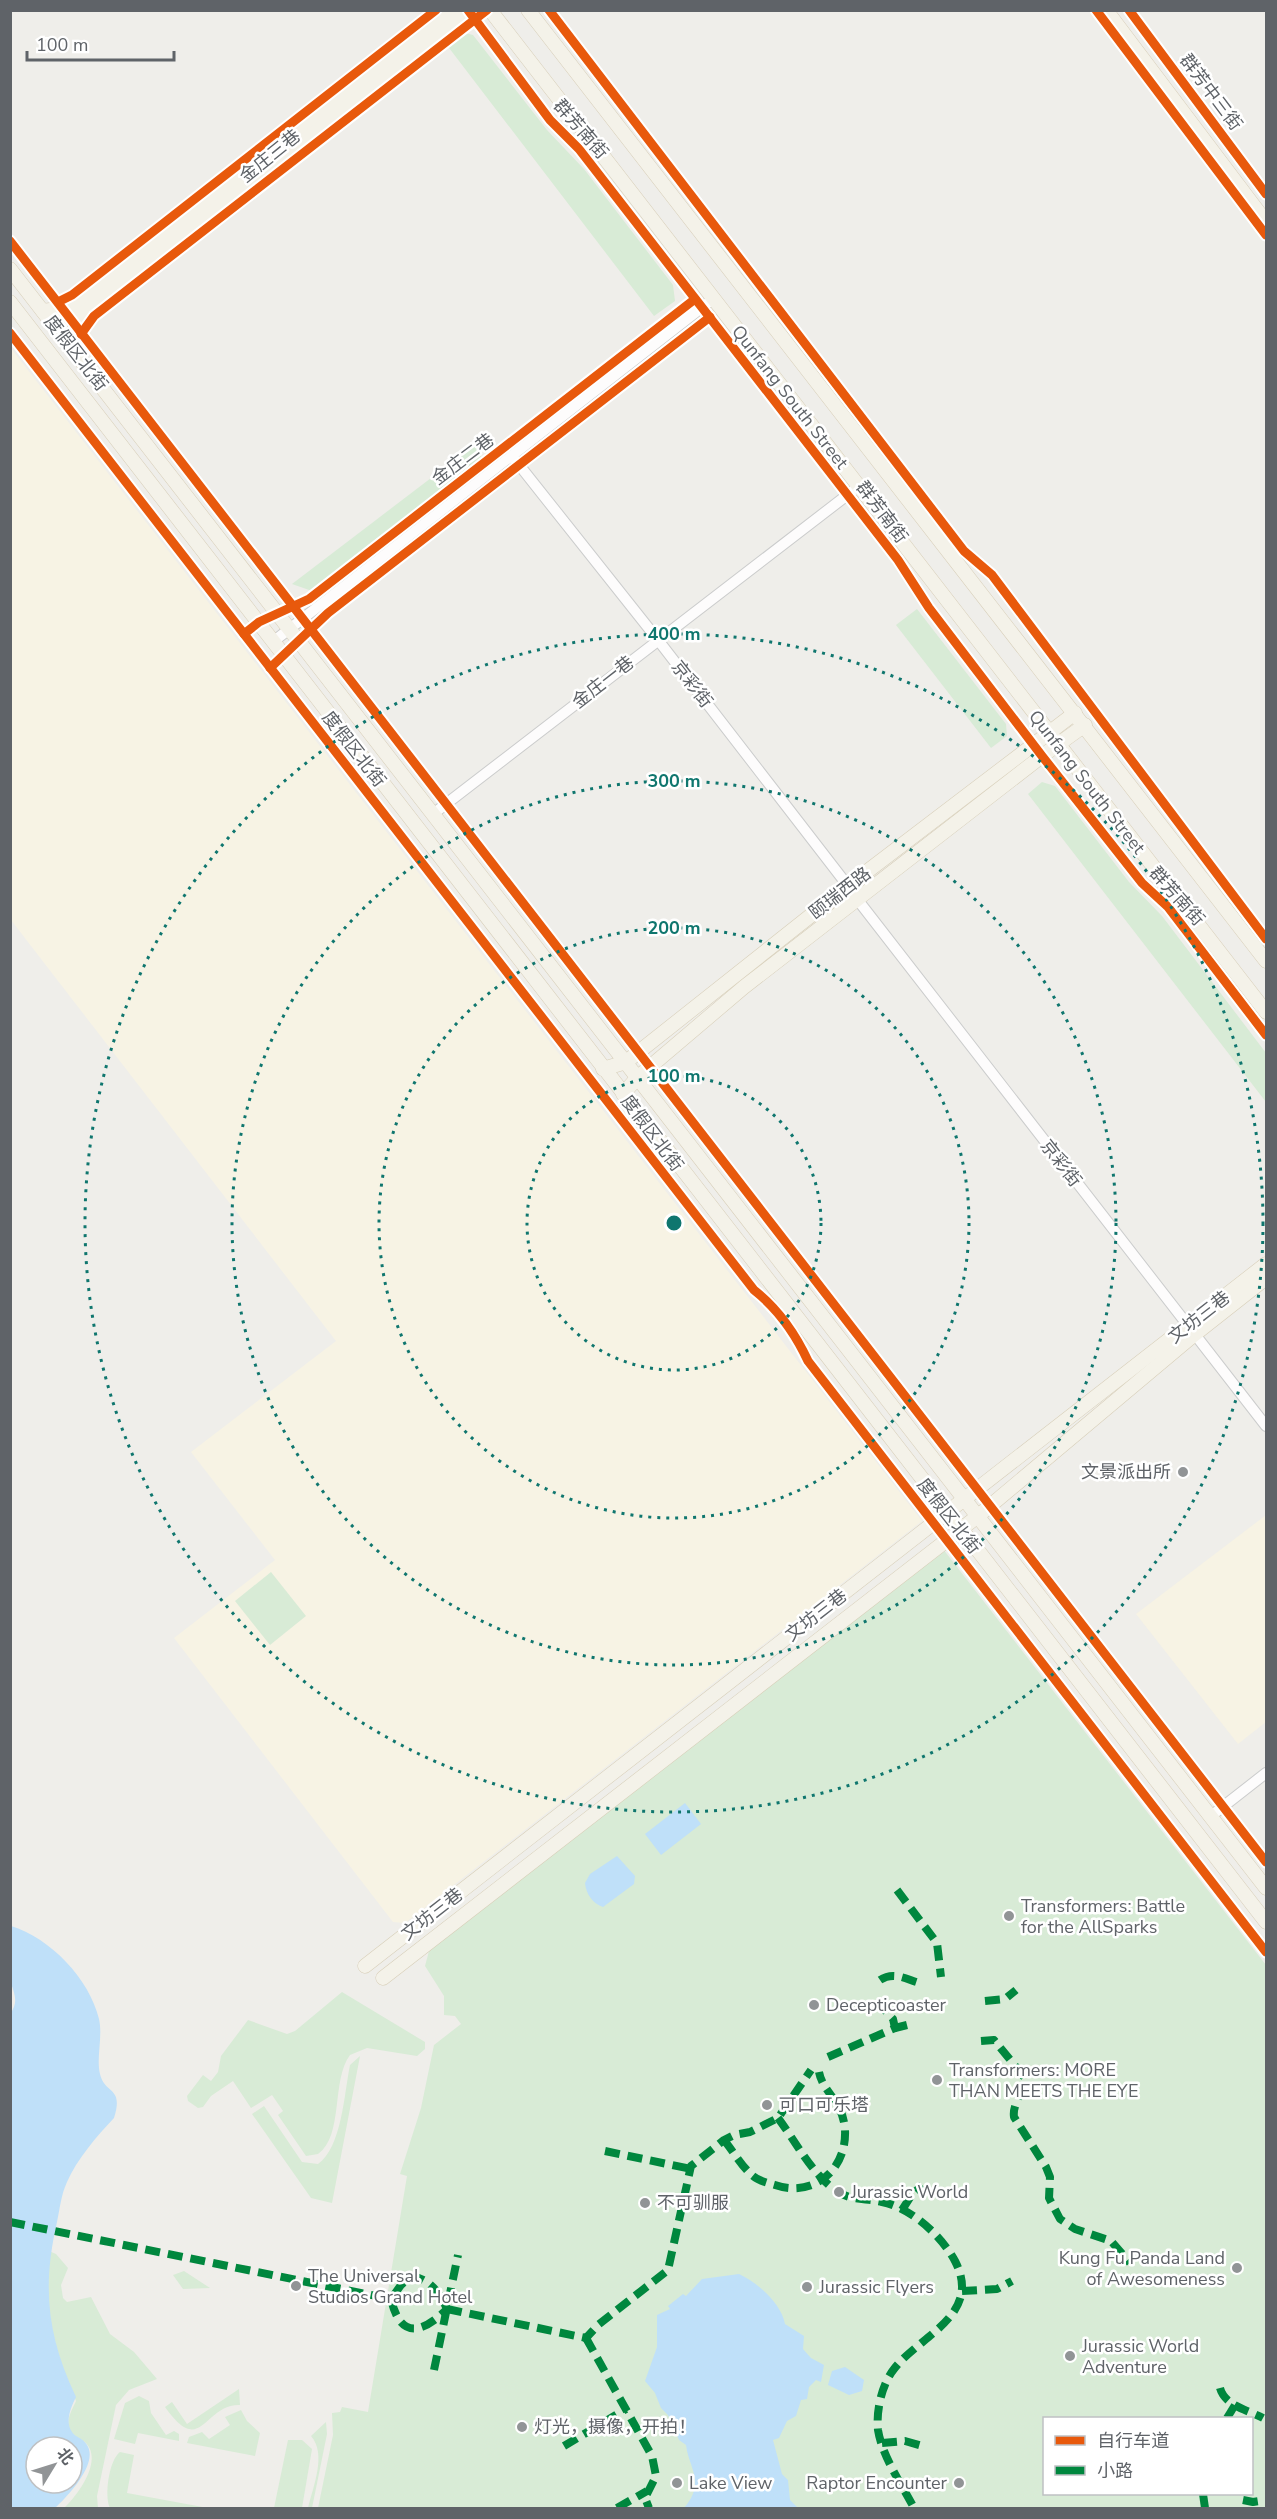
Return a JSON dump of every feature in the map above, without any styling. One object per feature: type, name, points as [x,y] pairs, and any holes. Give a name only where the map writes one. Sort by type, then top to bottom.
[{"type":"main road","name":"金庄三巷","points":[[43,311],[72,307],[453,10]]},
{"type":"main road","name":"金庄三巷","points":[[69,344],[78,317],[472,10]]},
{"type":"main road","name":"Qunfang South Street","points":[[490,10],[1266,1012]]},
{"type":"main road","name":"Qunfang South Street","points":[[528,10],[1266,961]]},
{"type":"main road","name":"群芳中三街","points":[[1106,10],[1266,222]]},
{"type":"main road","name":"群芳中三街","points":[[1118,10],[1266,207]]},
{"type":"main road","name":"度假区北街","points":[[10,268],[1266,1888]]},
{"type":"main road","name":"度假区北街","points":[[10,302],[1266,1922]]},
{"type":"main road","points":[[244,602],[257,598],[260,591]]},
{"type":"main road","points":[[303,679],[306,669],[312,666],[319,667]]},
{"type":"main road","name":"颐瑞西路","points":[[603,1069],[626,1062],[848,886],[1075,713]]},
{"type":"main road","name":"颐瑞西路","points":[[623,1094],[638,1077],[744,987],[1085,725]]},
{"type":"main road","name":"文坊三巷","points":[[383,1978],[978,1516],[1266,1264]]},
{"type":"main road","name":"文坊三巷","points":[[365,1966],[964,1499],[1191,1330],[1266,1278]]},
{"type":"street","name":"金庄二巷","points":[[274,641],[714,298]]},
{"type":"street","name":"京彩街","points":[[512,456],[848,886]]},
{"type":"street","name":"金庄一巷","points":[[433,814],[859,486]]},
{"type":"street","name":"京彩街","points":[[857,899],[1266,1426]]},
{"type":"street","points":[[1211,1816],[1266,1773]]},
{"type":"shaded area","points":[[10,347],[922,1521],[405,1923],[393,1922],[174,1638],[275,1560],[191,1452],[336,1341],[11,920]]},
{"type":"shaded area","points":[[1266,1515],[1266,1722],[1238,1744],[1136,1614]]},
{"type":"green space","points":[[461,32],[473,35],[547,130],[584,169],[673,285],[675,301],[654,316],[446,44]]},
{"type":"green space","points":[[477,443],[481,457],[312,591],[292,584]]},
{"type":"green space","points":[[917,609],[1006,724],[1007,736],[991,748],[896,625]]},
{"type":"green space","points":[[1042,782],[1055,786],[1129,882],[1162,916],[1266,1053],[1266,1102],[1028,794]]},
{"type":"green space","points":[[943,1549],[1266,1965],[1266,2508],[318,2508],[333,2435],[332,2413],[340,2412],[342,2407],[368,2412],[407,2176],[400,2174],[421,2108],[434,2045],[461,2024],[455,2016],[444,2015],[444,1996],[425,1966],[429,1951]]},
{"type":"green space","points":[[271,1572],[306,1616],[270,1645],[235,1601]]},
{"type":"green space","points":[[342,1992],[425,2042],[425,2049],[417,2056],[367,2048],[350,2055],[341,2078],[331,2134],[326,2146],[318,2154],[306,2156],[278,2115],[283,2111],[272,2095],[251,2108],[233,2081],[211,2096],[203,2107],[198,2108],[188,2101],[187,2096],[203,2075],[211,2081],[218,2072],[221,2056],[248,2020],[287,2034],[295,2031]]},
{"type":"green space","points":[[360,2056],[332,2203],[311,2198],[252,2114],[264,2106],[302,2162],[318,2164],[326,2156],[337,2133],[350,2065]]},
{"type":"green space","points":[[49,2251],[56,2254],[68,2268],[61,2285],[63,2298],[67,2302],[91,2297],[110,2334],[134,2352],[157,2379],[129,2390],[116,2405],[97,2496],[98,2508],[64,2508],[76,2495],[84,2495],[84,2482],[92,2459],[91,2450],[84,2442],[84,2435],[74,2435],[68,2425],[76,2401],[56,2346],[52,2328],[48,2272]]},
{"type":"green space","points":[[184,2271],[210,2288],[183,2289],[173,2275]]},
{"type":"green space","points":[[239,2389],[240,2405],[218,2412],[195,2429],[187,2428],[177,2422],[165,2407],[172,2402],[187,2424]]},
{"type":"green space","points":[[139,2396],[149,2401],[151,2413],[166,2435],[174,2431],[179,2434],[179,2441],[138,2433],[135,2444],[114,2439],[125,2403]]},
{"type":"green space","points":[[241,2410],[247,2421],[260,2433],[255,2456],[187,2443],[189,2437],[202,2432],[209,2439],[230,2425],[225,2417]]},
{"type":"green space","points":[[326,2422],[327,2434],[312,2508],[308,2508],[318,2461],[316,2443],[311,2436]]},
{"type":"green space","points":[[288,2440],[302,2440],[312,2449],[302,2508],[274,2508]]},
{"type":"green space","points":[[120,2452],[134,2455],[127,2493],[208,2508],[110,2508],[107,2495],[110,2470]]},
{"type":"water","points":[[685,1803],[701,1824],[661,1855],[645,1834]]},
{"type":"water","points":[[617,1856],[635,1876],[634,1884],[603,1907],[591,1898],[585,1883],[590,1874]]},
{"type":"water","points":[[11,1926],[40,1940],[66,1962],[77,1975],[87,1989],[99,2019],[99,2061],[102,2081],[113,2092],[117,2101],[114,2118],[94,2140],[71,2173],[62,2197],[52,2246],[50,2311],[59,2353],[76,2397],[69,2422],[75,2435],[24,2435],[24,2495],[68,2495],[55,2508],[11,2508],[10,2014],[15,2001],[9,1973]]},
{"type":"water","points":[[739,2274],[768,2294],[783,2316],[785,2324],[804,2336],[803,2349],[811,2358],[824,2365],[821,2382],[816,2380],[809,2387],[807,2399],[801,2400],[796,2416],[787,2421],[779,2438],[773,2440],[782,2474],[788,2480],[790,2500],[798,2508],[684,2508],[691,2499],[695,2483],[686,2445],[679,2440],[668,2415],[661,2408],[655,2393],[645,2381],[657,2347],[657,2315],[670,2309],[668,2306],[683,2294],[686,2296],[702,2279]]},
{"type":"water","points":[[845,2367],[864,2380],[862,2391],[849,2395],[828,2385],[832,2371]]},
{"type":"water","points":[[84,2441],[90,2452],[84,2473]]},
{"type":"marked path","points":[[897,1890],[937,1943],[941,1977]]},
{"type":"marked path","points":[[880,1980],[896,1976],[924,1984]]},
{"type":"marked path","points":[[985,2001],[1005,1999],[1016,1990]]},
{"type":"marked path","points":[[828,2057],[895,2028],[893,2019],[881,2006]]},
{"type":"marked path","points":[[895,2028],[907,2025]]},
{"type":"marked path","points":[[981,2041],[994,2040],[1025,2078],[1014,2117],[1046,2167],[1050,2177],[1049,2198],[1060,2219],[1075,2229],[1111,2241],[1130,2263]]},
{"type":"marked path","points":[[447,2309],[586,2338],[598,2325],[668,2270],[691,2166],[724,2140],[734,2135],[750,2132],[778,2118],[811,2070]]},
{"type":"marked path","points":[[724,2140],[741,2164],[755,2178],[764,2182],[789,2188],[802,2188],[825,2177],[840,2157],[845,2130],[841,2111],[824,2086],[819,2072]]},
{"type":"marked path","points":[[778,2118],[813,2168],[829,2185],[849,2197],[893,2205],[914,2216],[933,2232],[955,2261],[961,2280],[961,2296],[955,2310],[894,2369],[886,2382],[879,2406],[880,2440],[914,2508]]},
{"type":"marked path","points":[[605,2151],[691,2169]]},
{"type":"marked path","points":[[902,2210],[922,2185]]},
{"type":"marked path","points":[[10,2222],[391,2299],[400,2321],[413,2328],[429,2324],[447,2309],[441,2297],[429,2283],[411,2276],[391,2299]]},
{"type":"marked path","points":[[434,2370],[458,2255]]},
{"type":"marked path","points":[[962,2291],[997,2289],[1012,2281]]},
{"type":"marked path","points":[[586,2338],[652,2456],[656,2476],[645,2498],[649,2508]]},
{"type":"marked path","points":[[1220,2388],[1232,2403],[1263,2418]]},
{"type":"marked path","points":[[1228,2417],[1235,2405]]},
{"type":"marked path","points":[[564,2446],[626,2409]]},
{"type":"marked path","points":[[882,2443],[905,2441],[926,2447]]},
{"type":"marked path","points":[[617,2508],[647,2491]]},
{"type":"marked path","points":[[1203,2495],[1205,2508]]},
{"type":"marked path","points":[[1243,2500],[1253,2502],[1266,2500]]},
{"type":"cycle path","points":[[58,302],[72,295],[436,10]]},
{"type":"cycle path","name":"群芳南街","points":[[468,10],[550,120],[579,149],[898,560],[929,608],[1042,756],[1142,883],[1168,907],[1266,1035]]},
{"type":"cycle path","points":[[81,334],[94,316],[487,10]]},
{"type":"cycle path","points":[[549,10],[964,551],[992,575],[1266,939]]},
{"type":"cycle path","points":[[1096,10],[1266,235]]},
{"type":"cycle path","points":[[1129,10],[1266,194]]},
{"type":"cycle path","points":[[10,241],[1266,1862]]},
{"type":"cycle path","points":[[244,634],[259,622],[309,599],[695,299]]},
{"type":"cycle path","points":[[270,668],[328,613],[710,317]]},
{"type":"cycle path","points":[[10,333],[754,1290],[785,1322],[808,1361],[1266,1952]]},
{"type":"place","name":"文景派出所","points":[[1183,1472]]},
{"type":"place","name":"Transformers: Battle for the AllSparks","points":[[1009,1916]]},
{"type":"place","name":"Decepticoaster","points":[[814,2005]]},
{"type":"place","name":"Transformers: MORE THAN MEETS THE EYE","points":[[937,2080]]},
{"type":"place","name":"可口可乐塔","points":[[767,2105]]},
{"type":"place","name":"Jurassic World","points":[[839,2192]]},
{"type":"place","name":"不可驯服","points":[[645,2203]]},
{"type":"place","name":"Kung Fu Panda Land of Awesomeness","points":[[1237,2268]]},
{"type":"place","name":"The Universal Studios Grand Hotel","points":[[296,2286]]},
{"type":"place","name":"Jurassic Flyers","points":[[807,2287]]},
{"type":"place","name":"Jurassic World Adventure","points":[[1070,2356]]},
{"type":"place","name":"灯光，摄像，开拍！","points":[[522,2427]]},
{"type":"place","name":"Lake View","points":[[677,2483]]},
{"type":"place","name":"Raptor Encounter","points":[[959,2483]]}]
